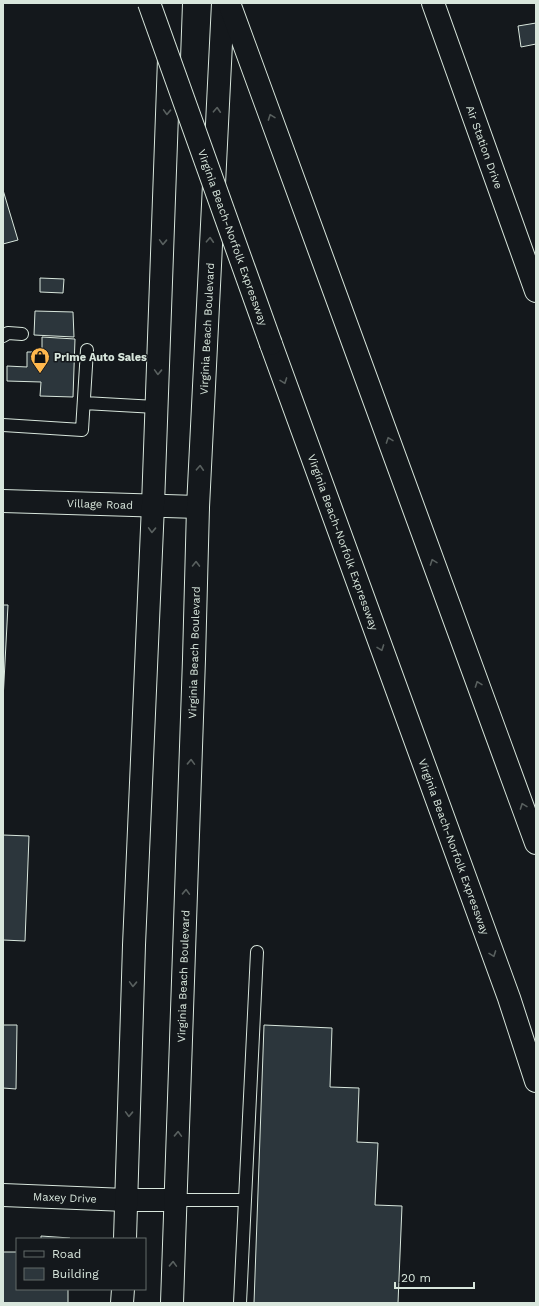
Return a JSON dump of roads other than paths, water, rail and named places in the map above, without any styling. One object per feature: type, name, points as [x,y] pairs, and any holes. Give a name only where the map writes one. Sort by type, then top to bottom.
[{"type":"main road","name":"Virginia Beach-Norfolk Expressway","points":[[149,3],[271,344],[509,998],[536,1082]]},
{"type":"main road","points":[[125,1238],[134,945],[153,505],[171,3]]},
{"type":"main road","name":"Virginia Beach Boulevard","points":[[172,1303],[198,507],[222,3]]},
{"type":"main road","points":[[229,3],[536,843]]},
{"type":"main road","name":"Air Station Drive","points":[[433,3],[536,291]]},
{"type":"main road","name":"Village Road","points":[[3,500],[198,507]]},
{"type":"main road","name":"Maxey Drive","points":[[3,1195],[126,1200],[176,1200]]},
{"type":"main road","points":[[122,1303],[123,1290]]},
{"type":"lane","points":[[3,336],[8,333],[22,334]]},
{"type":"lane","points":[[3,425],[82,430],[87,350]]},
{"type":"lane","points":[[84,403],[156,406]]},
{"type":"lane","points":[[240,1303],[257,952]]},
{"type":"lane","points":[[176,1200],[245,1200]]},
{"type":"place","name":"Prime Auto Sales","points":[[40,374]]}]
